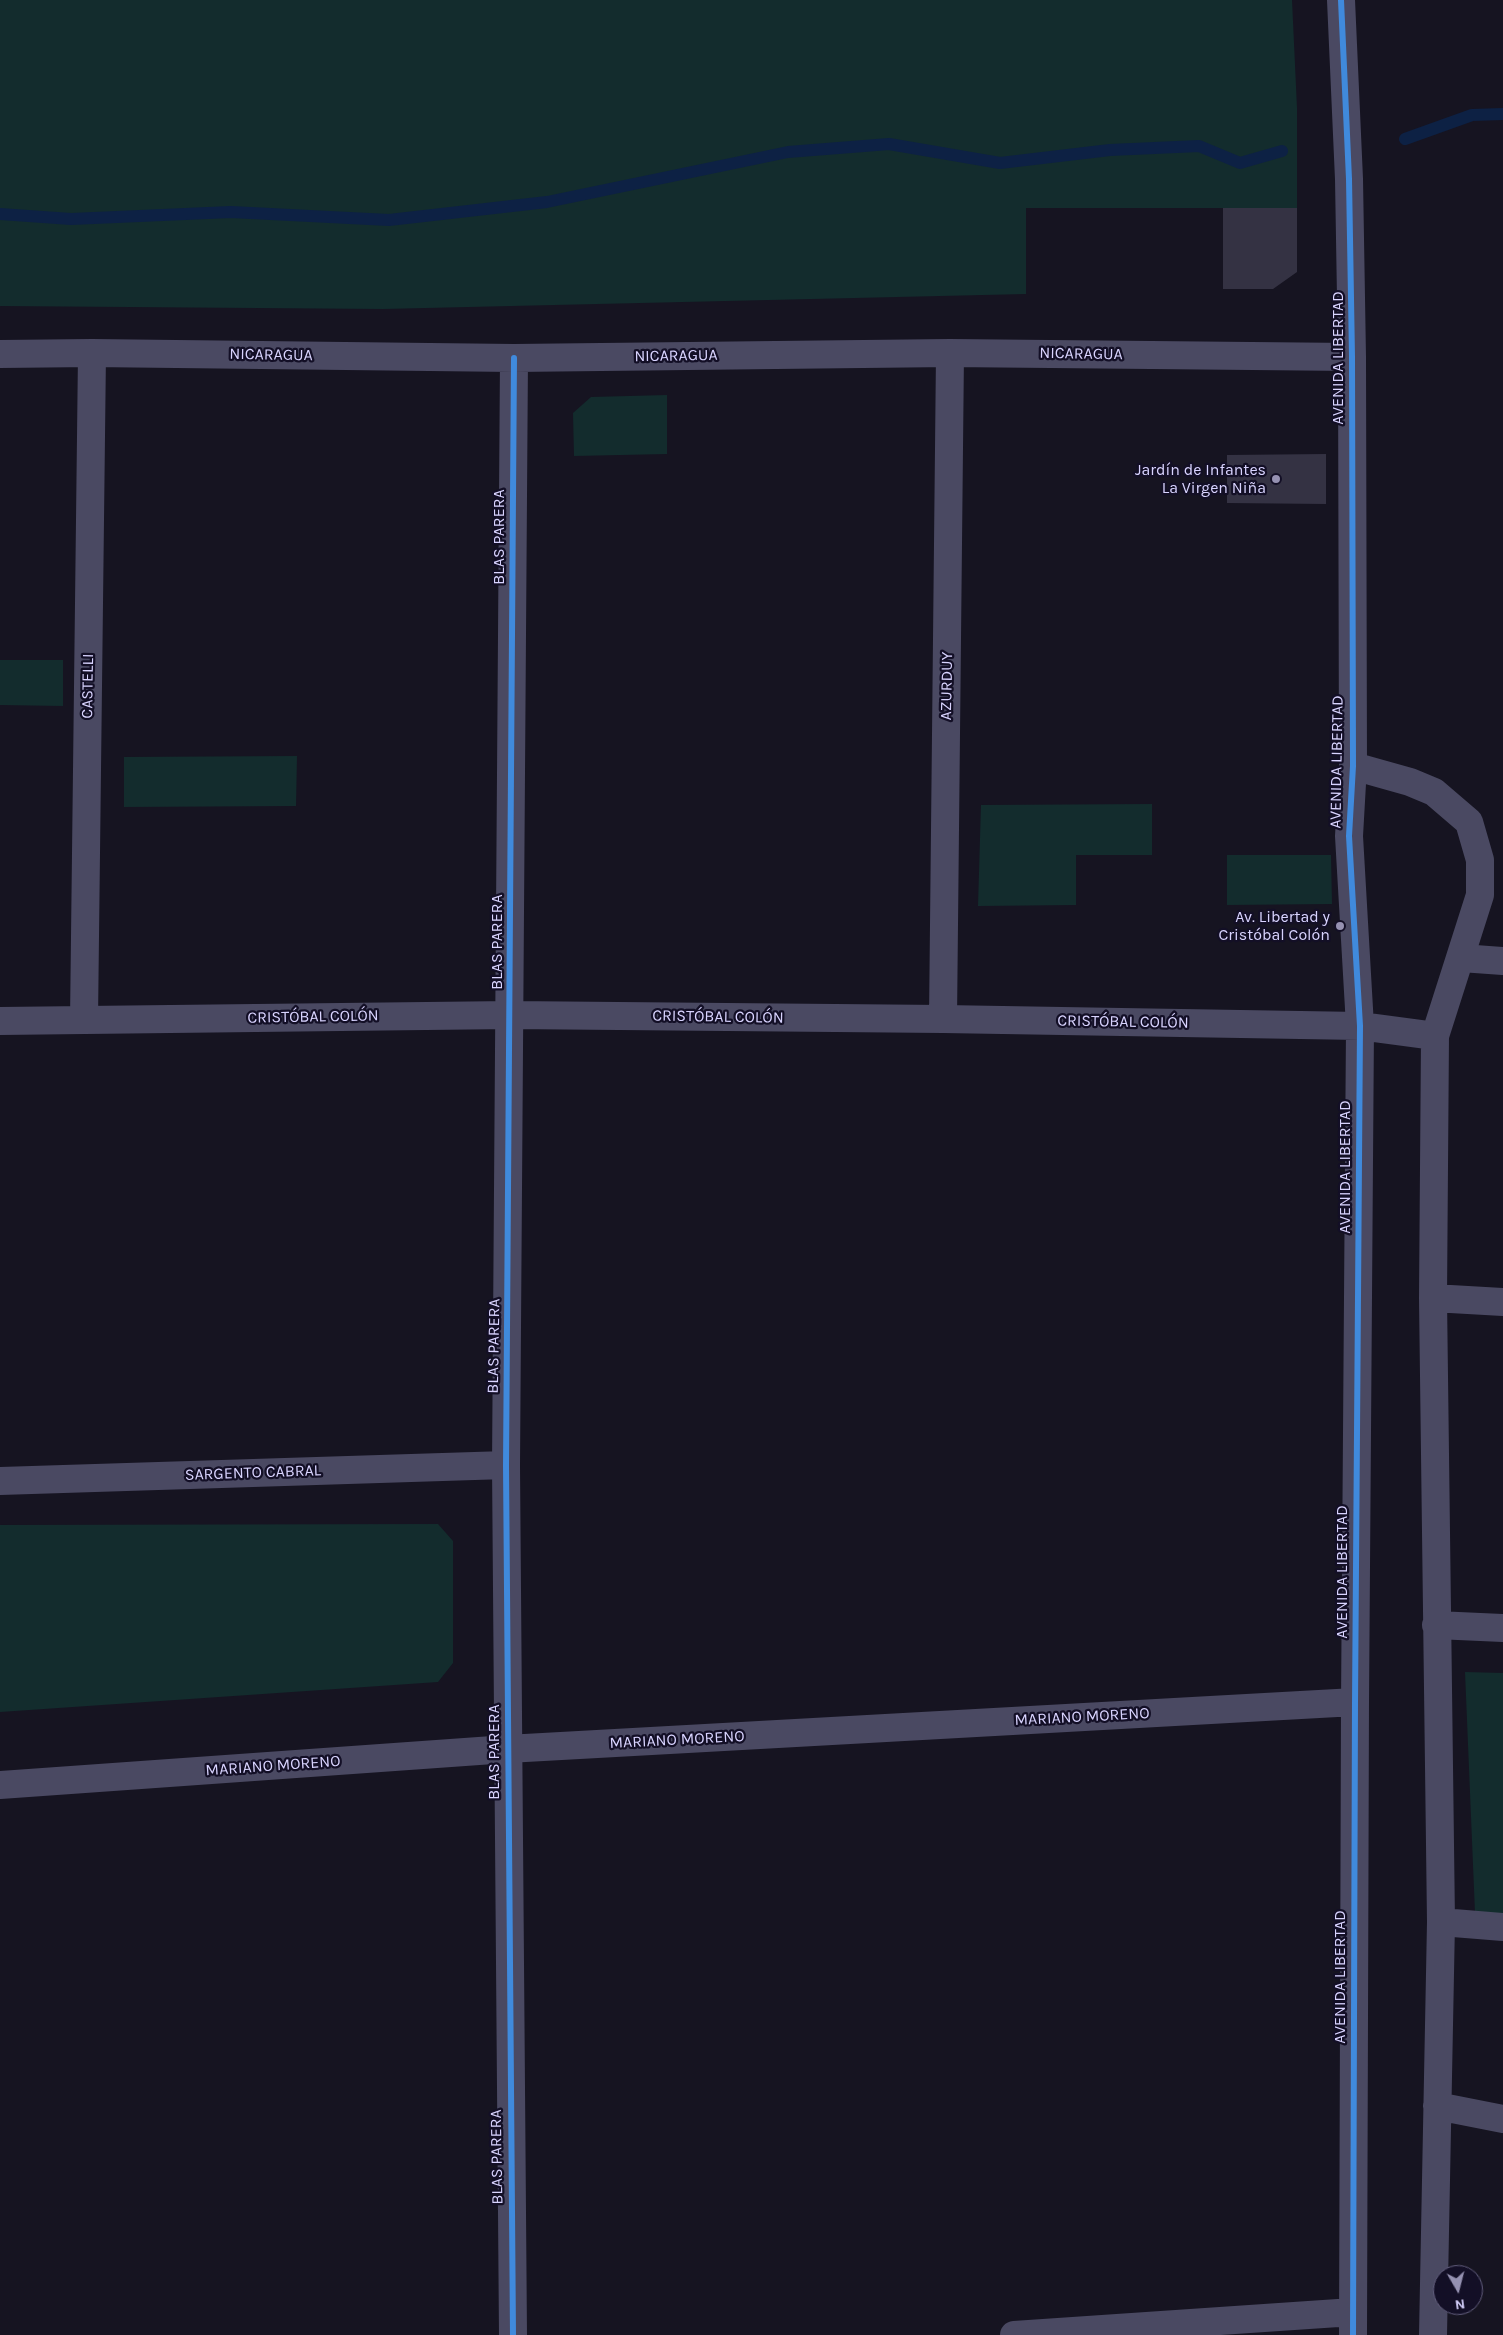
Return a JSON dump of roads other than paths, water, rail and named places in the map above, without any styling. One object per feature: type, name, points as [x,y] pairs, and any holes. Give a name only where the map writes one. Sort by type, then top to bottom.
[{"type":"street","name":"AVENIDA LIBERTAD","points":[[1340,0],[1349,179],[1352,357],[1353,766],[1349,836],[1360,1026],[1353,2323]]},
{"type":"street","name":"NICARAGUA","points":[[0,354],[92,353],[514,358],[950,353],[1352,357]]},
{"type":"street","name":"CASTELLI","points":[[84,1020],[92,353]]},
{"type":"street","name":"AZURDUY","points":[[943,1019],[950,353]]},
{"type":"street","name":"BLAS PARERA","points":[[513,2335],[506,1465],[511,1015],[514,358]]},
{"type":"street","name":"AVENIDA LIBERTAD","points":[[1353,766],[1410,782],[1434,792],[1469,822],[1480,860],[1480,895],[1435,1036],[1433,1298],[1440,1922],[1433,2335]]},
{"type":"street","points":[[1461,958],[1503,961]]},
{"type":"street","name":"CRISTÓBAL COLÓN","points":[[0,1021],[511,1015],[943,1019],[1360,1026],[1435,1036]]},
{"type":"street","points":[[1433,1298],[1503,1302]]},
{"type":"street","name":"SARGENTO CABRAL","points":[[0,1480],[506,1465]]},
{"type":"street","points":[[1436,1625],[1503,1628]]},
{"type":"street","name":"MARIANO MORENO","points":[[0,1785],[507,1749],[1355,1702]]},
{"type":"street","points":[[1440,1922],[1503,1927]]},
{"type":"street","points":[[1438,2106],[1503,2119]]},
{"type":"street","points":[[1014,2335],[1353,2323]]},
{"type":"waterway","points":[[1405,139],[1472,115],[1503,114]]},
{"type":"waterway","points":[[0,214],[71,219],[231,212],[389,220],[547,202],[788,152],[889,144],[1000,163],[1110,150],[1199,146],[1240,163],[1282,151]]},
{"type":"place","name":"Jardín de Infantes La Virgen Niña","points":[[1276,479]]},
{"type":"place","name":"Av. Libertad y Cristóbal Colón","points":[[1340,926]]}]
